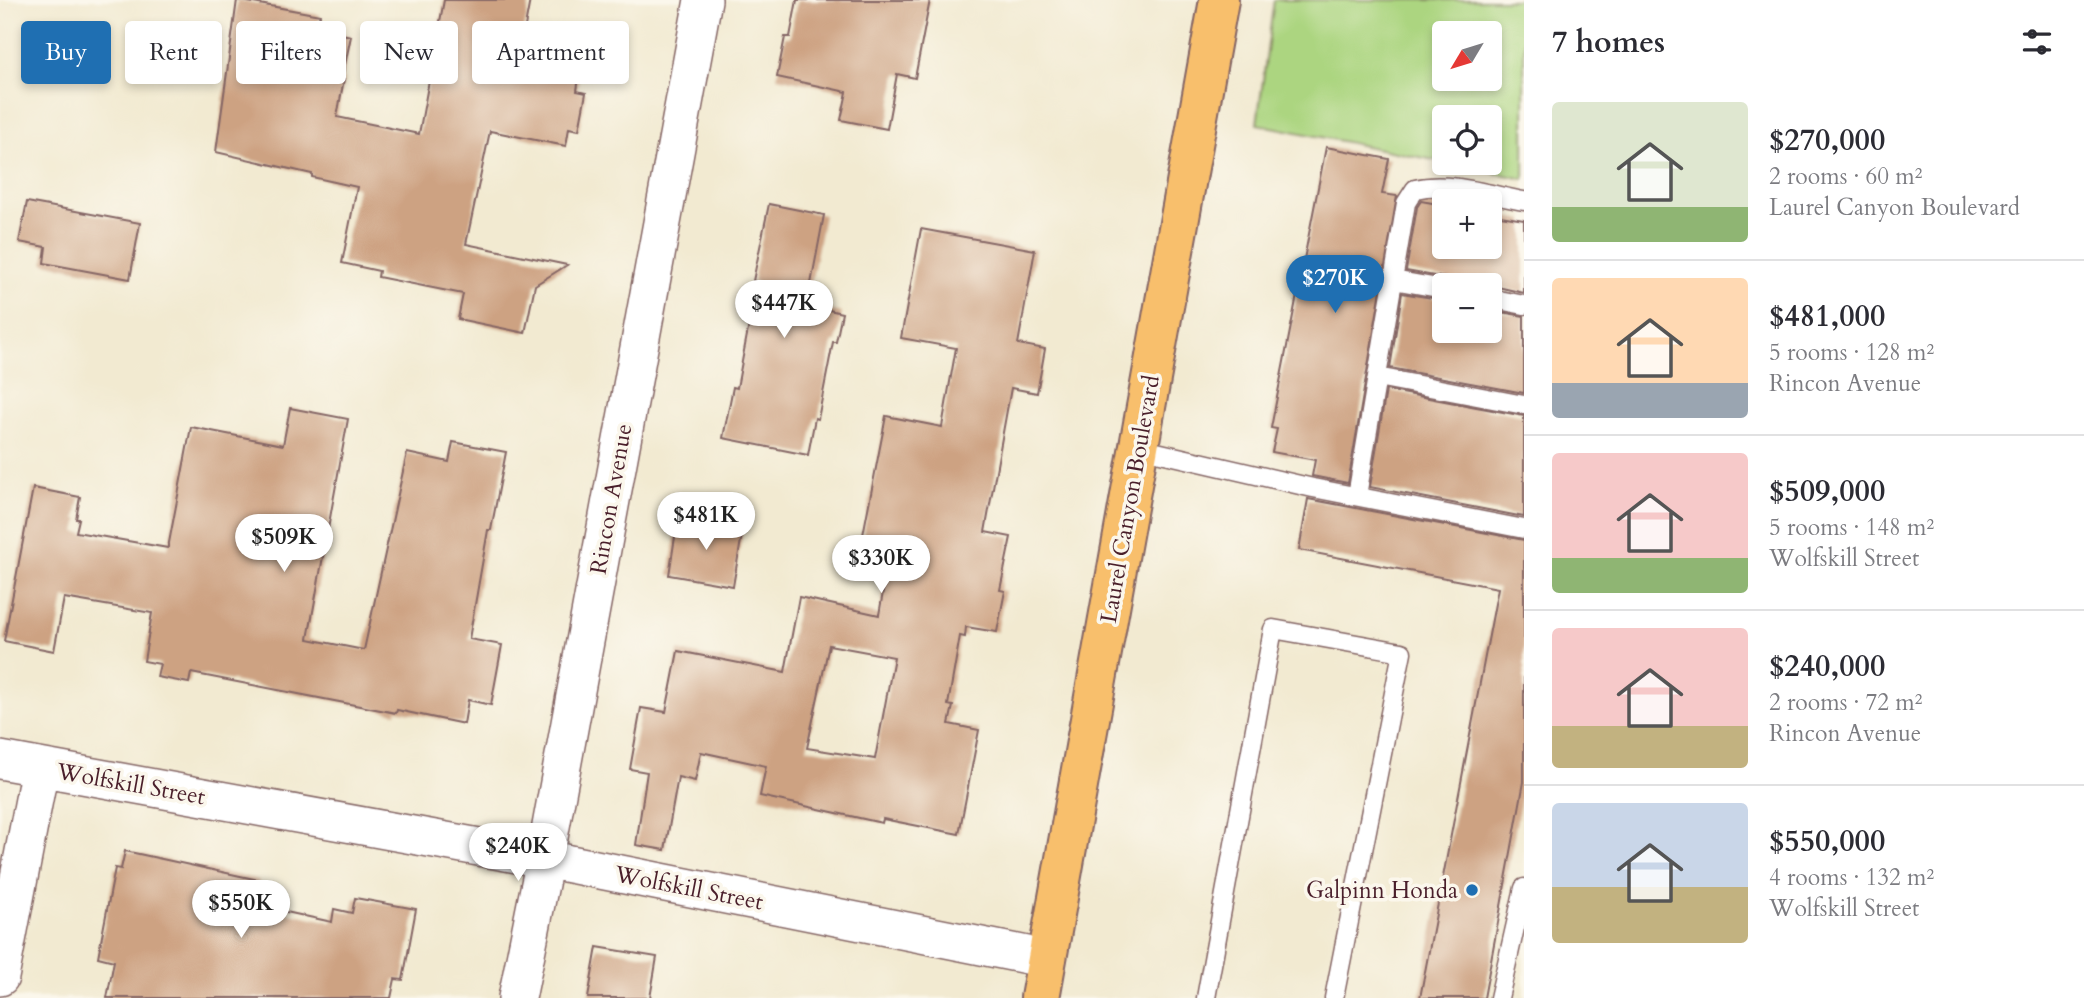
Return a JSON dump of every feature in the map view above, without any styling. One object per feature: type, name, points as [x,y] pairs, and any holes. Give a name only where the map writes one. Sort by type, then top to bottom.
[{"type":"main road","name":"Laurel Canyon Boulevard","points":[[1040,998],[1219,0]]},
{"type":"street","name":"Rincon Avenue","points":[[517,998],[703,0]]},
{"type":"street","name":"Wolfskill Street","points":[[0,760],[545,859],[1046,959]]},
{"type":"street","points":[[0,977],[40,768]]},
{"type":"lane","points":[[1357,496],[1406,203],[1415,188],[1428,186],[1446,186],[1524,201]]},
{"type":"lane","points":[[1393,280],[1432,287]]},
{"type":"lane","points":[[1502,301],[1524,305]]},
{"type":"lane","points":[[1377,377],[1524,405]]},
{"type":"lane","points":[[1139,448],[1524,529]]},
{"type":"lane","points":[[1206,998],[1273,629],[1402,652],[1334,998]]},
{"type":"lane","points":[[1499,998],[1524,888]]},
{"type":"green space","points":[[1274,0],[1524,0],[1524,179],[1502,174],[1502,105],[1432,105],[1432,160],[1257,124]]},
{"type":"building","points":[[237,0],[320,15],[319,21],[236,21],[236,84],[343,84],[337,117],[419,134],[428,84],[458,84],[458,21],[440,21],[444,0],[530,0],[526,21],[472,21],[472,84],[578,84],[577,91],[586,93],[579,130],[569,128],[566,146],[490,131],[466,244],[567,265],[535,285],[525,333],[458,319],[463,294],[378,277],[379,271],[342,263],[357,187],[216,152]]},
{"type":"building","points":[[797,0],[930,0],[915,78],[897,74],[887,129],[841,120],[847,92],[777,77],[785,37],[790,37]]},
{"type":"building","points":[[346,35],[351,36],[346,60]]},
{"type":"building","points":[[1326,147],[1389,159],[1382,194],[1397,196],[1348,483],[1312,476],[1315,460],[1272,452],[1277,429],[1271,428]]},
{"type":"building","points":[[1421,201],[1432,203],[1432,259],[1502,259],[1502,216],[1524,220],[1524,293],[1502,288],[1502,273],[1432,273],[1432,276],[1406,271],[1417,207]]},
{"type":"building","points":[[27,202],[140,223],[130,279],[44,263],[46,247],[19,242]]},
{"type":"building","points":[[769,204],[824,215],[807,305],[842,313],[808,455],[723,438],[733,387],[737,388],[757,282],[753,281]]},
{"type":"building","points":[[921,229],[1035,250],[1018,344],[1045,349],[1037,393],[1011,388],[985,532],[1011,537],[1000,590],[1005,591],[997,632],[966,627],[965,637],[960,636],[948,705],[953,706],[949,724],[979,730],[959,834],[883,819],[882,823],[760,796],[766,766],[701,752],[695,781],[678,777],[665,850],[636,845],[647,772],[630,769],[641,708],[666,712],[678,651],[785,672],[799,597],[879,615],[892,541],[863,535],[886,416],[942,427],[956,348],[901,338]],"holes":[[[829,645],[894,657],[875,759],[807,748]]]},
{"type":"building","points":[[1402,293],[1432,298],[1432,343],[1502,343],[1502,312],[1524,316],[1524,393],[1390,368]]},
{"type":"building","points":[[1386,390],[1524,416],[1524,517],[1370,487]]},
{"type":"building","points":[[290,408],[348,419],[308,639],[364,650],[407,453],[449,462],[453,442],[506,452],[491,530],[488,530],[469,639],[502,645],[491,705],[468,700],[464,724],[191,673],[189,683],[157,677],[160,664],[144,661],[152,613],[64,598],[54,651],[4,641],[33,488],[80,497],[76,532],[168,548],[191,427],[283,445]]},
{"type":"building","name":"Galpinn Honda","points":[[1308,499],[1524,540],[1524,782],[1484,998],[1420,998],[1498,588],[1299,550]]},
{"type":"building","points":[[678,518],[743,529],[733,586],[669,575]]},
{"type":"building","points":[[125,851],[259,880],[254,905],[332,922],[334,909],[352,913],[355,898],[416,909],[403,980],[395,979],[391,998],[107,998],[114,961],[98,957],[115,868],[121,869]]},
{"type":"building","points":[[597,947],[657,957],[650,998],[588,998]]},
{"type":"place","name":"Galpinn Honda","points":[[1472,890]]}]
